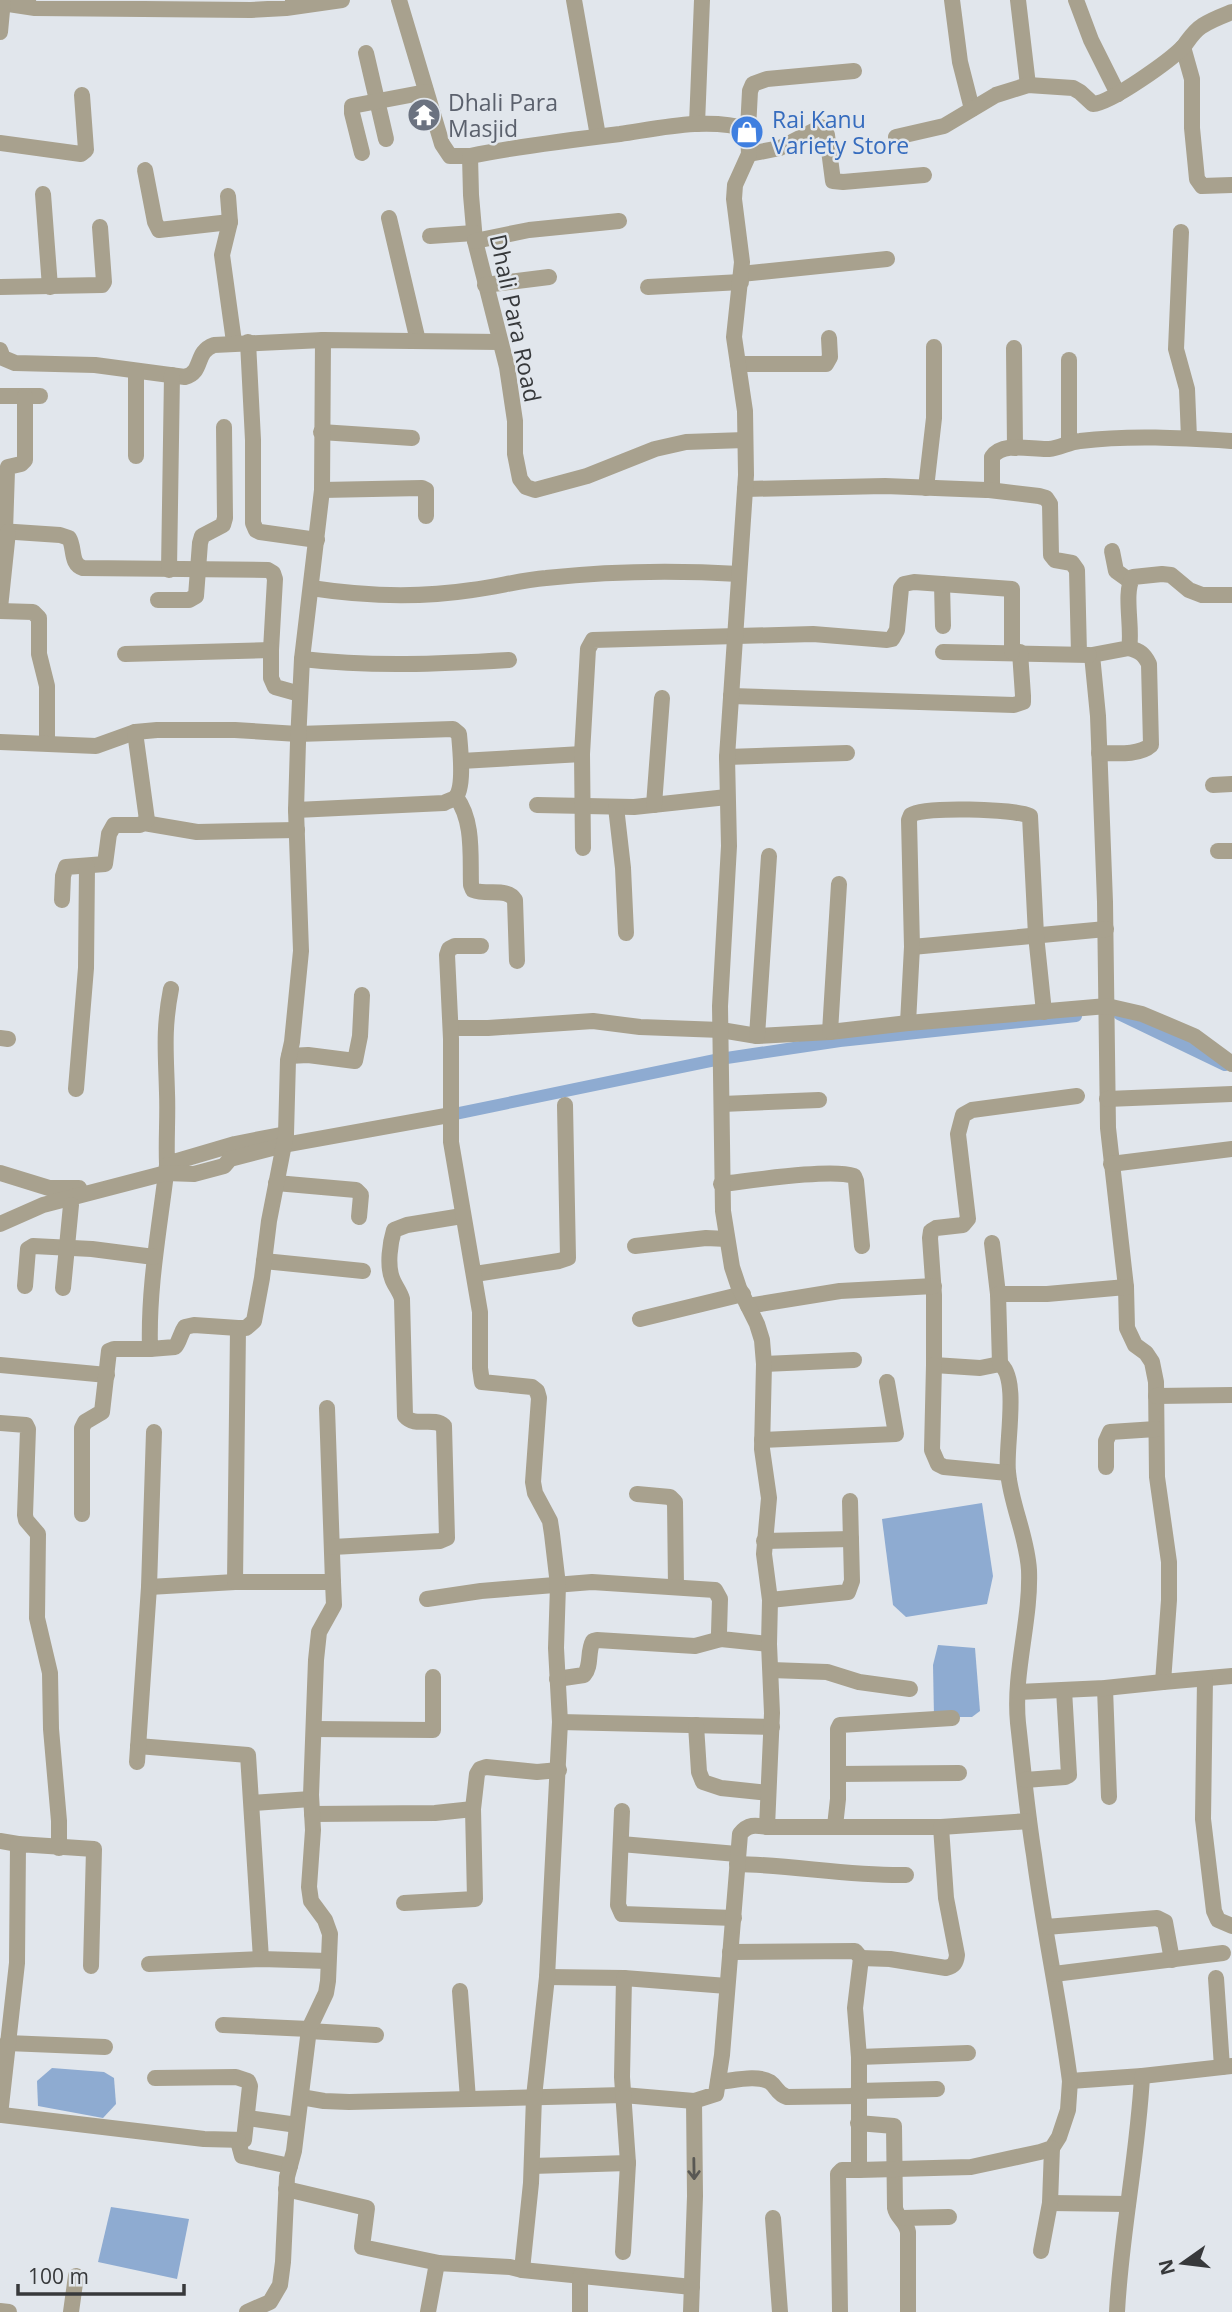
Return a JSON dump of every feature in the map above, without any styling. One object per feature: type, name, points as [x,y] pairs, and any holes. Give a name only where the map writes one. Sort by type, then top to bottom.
[{"type":"street","points":[[0,32],[3,1],[47,8],[251,10],[342,0]]},
{"type":"street","points":[[398,0],[426,92],[446,152],[450,156],[470,156],[521,146],[696,124],[748,129]]},
{"type":"street","points":[[574,0],[598,136]]},
{"type":"street","points":[[696,124],[702,0]]},
{"type":"street","points":[[952,0],[960,62],[972,109]]},
{"type":"street","points":[[1018,0],[1028,85]]},
{"type":"street","points":[[1076,0],[1091,40],[1118,94]]},
{"type":"street","points":[[896,137],[944,126],[996,95],[1028,85],[1073,88],[1093,104],[1102,102],[1118,94],[1183,47],[1201,26],[1232,12]]},
{"type":"street","points":[[1183,47],[1192,79],[1192,128],[1199,184],[1208,187],[1232,185]]},
{"type":"street","points":[[366,53],[386,139]]},
{"type":"street","points":[[767,1827],[772,1727],[770,1600],[764,1568],[769,1498],[762,1440],[764,1364],[762,1340],[732,1267],[721,1184],[722,947],[729,846],[727,757],[745,489],[746,411],[734,337],[741,278],[734,199],[735,185],[749,154],[750,92],[753,84],[758,80],[854,71]]},
{"type":"street","points":[[362,153],[351,109],[355,104],[426,92]]},
{"type":"street","points":[[0,143],[85,153],[82,95]]},
{"type":"street","points":[[749,154],[780,148],[821,127],[827,135],[833,181],[924,175]]},
{"type":"street","name":"Dhali Para Road","points":[[470,156],[475,237],[511,391],[516,454],[520,479],[526,487],[535,490],[587,476],[655,449],[686,442],[745,440]]},
{"type":"street","points":[[145,170],[159,230],[230,222]]},
{"type":"street","points":[[43,194],[50,287]]},
{"type":"street","points":[[228,196],[230,222],[222,255],[241,342],[254,449],[253,523],[256,530],[261,532],[317,540]]},
{"type":"street","points":[[389,218],[418,341]]},
{"type":"street","points":[[430,236],[475,237],[619,221]]},
{"type":"street","points":[[0,287],[102,285],[104,282],[100,227]]},
{"type":"street","points":[[1181,232],[1176,349],[1187,389],[1189,438]]},
{"type":"street","points":[[648,287],[887,260]]},
{"type":"street","points":[[485,285],[549,277]]},
{"type":"street","points":[[738,365],[826,364],[830,357],[830,338]]},
{"type":"street","points":[[82,1514],[82,1428],[85,1422],[102,1412],[109,1351],[174,1347],[179,1342],[185,1326],[246,1328],[254,1321],[284,1144],[289,1056],[301,951],[296,810],[298,734],[302,659],[322,490],[323,340]]},
{"type":"street","points":[[0,350],[3,358],[15,363],[95,365],[185,377],[192,376],[206,347],[241,342],[500,342]]},
{"type":"street","points":[[926,488],[934,418],[934,347]]},
{"type":"street","points":[[1014,348],[1015,448]]},
{"type":"street","points":[[1069,360],[1069,442]]},
{"type":"street","points":[[135,456],[136,371]]},
{"type":"street","points":[[169,570],[172,375]]},
{"type":"street","points":[[0,397],[32,396],[25,460],[21,464],[8,467],[7,471],[0,610],[33,612],[39,618],[39,654],[47,686],[47,743]]},
{"type":"street","points":[[158,600],[195,598],[202,536],[219,529],[225,519],[225,427]]},
{"type":"street","points":[[321,432],[412,438]]},
{"type":"street","points":[[989,490],[992,485],[994,454],[999,450],[1046,449],[1069,442],[1132,437],[1232,441]]},
{"type":"street","points":[[745,489],[885,486],[989,490],[1039,496],[1046,498],[1050,504],[1051,555],[1055,560],[1072,563],[1077,570],[1099,754],[1111,1164],[1126,1287],[1127,1328],[1135,1345],[1146,1353],[1152,1363],[1156,1396],[1157,1477],[1169,1562],[1163,1682]]},
{"type":"street","points":[[322,490],[422,488],[426,489],[427,495],[426,516]]},
{"type":"street","points":[[4,531],[69,538],[73,545],[74,561],[83,568],[241,569],[268,570],[274,573],[271,678],[275,687],[300,694]]},
{"type":"street","points":[[1112,551],[1116,571],[1130,581]]},
{"type":"street","points":[[311,587],[370,594],[446,593],[509,582],[588,574],[662,571],[739,574]]},
{"type":"street","points":[[1130,581],[1138,575],[1171,575],[1189,590],[1202,594],[1232,595]]},
{"type":"street","points":[[1129,648],[1130,581]]},
{"type":"street","points":[[583,848],[582,754],[588,649],[593,640],[813,634],[892,639],[897,630],[901,588],[904,584],[914,582],[1012,589],[1016,652],[1023,702],[1014,705],[731,696]]},
{"type":"street","points":[[942,584],[943,626]]},
{"type":"street","points":[[943,652],[1086,655],[1129,648],[1139,651],[1149,664],[1151,745],[1146,750],[1099,754]]},
{"type":"street","points":[[125,654],[271,650]]},
{"type":"street","points":[[302,659],[336,663],[414,665],[509,660]]},
{"type":"street","points":[[654,805],[662,698]]},
{"type":"street","points":[[0,742],[96,746],[135,732],[224,730],[298,734],[453,729],[459,734],[461,761],[458,792],[456,797],[444,803],[296,810]]},
{"type":"street","points":[[135,732],[147,813],[144,823]]},
{"type":"street","points":[[727,757],[847,753]]},
{"type":"street","points":[[461,761],[582,754]]},
{"type":"street","points":[[1213,785],[1232,784]]},
{"type":"street","points":[[456,797],[468,820],[473,890],[508,893],[513,895],[515,900],[517,961]]},
{"type":"street","points":[[537,805],[616,807],[727,797]]},
{"type":"street","points":[[616,807],[624,868],[626,933]]},
{"type":"street","points":[[908,1023],[912,947],[909,820],[911,815],[921,810],[992,809],[1030,816],[1036,935],[1044,1012]]},
{"type":"street","points":[[62,900],[64,870],[71,866],[105,864],[109,834],[114,825],[144,823],[197,832],[297,830]]},
{"type":"street","points":[[757,1036],[769,856]]},
{"type":"street","points":[[76,1089],[86,968],[88,866]]},
{"type":"street","points":[[830,1032],[839,884]]},
{"type":"street","points":[[912,947],[1106,929]]},
{"type":"street","points":[[481,947],[455,946],[449,949],[447,955],[451,1028],[451,1142],[481,1312],[482,1382],[532,1387],[537,1391],[539,1398],[533,1482],[535,1493],[550,1521],[558,1585],[556,1648],[560,1722],[559,1770],[553,1833],[547,1977],[534,2097],[532,2166],[522,2270]]},
{"type":"street","points":[[150,1349],[149,1318],[154,1257],[167,1169],[164,1042],[171,989]]},
{"type":"street","points":[[289,1056],[307,1055],[355,1062],[360,1036],[362,995]]},
{"type":"street","points":[[451,1028],[503,1028],[593,1021],[640,1027],[721,1030],[757,1036],[1044,1012],[1107,1011],[1142,1014],[1194,1036],[1232,1064]]},
{"type":"street","points":[[1107,1099],[1232,1094]]},
{"type":"street","points":[[1007,1473],[944,1467],[934,1458],[934,1286],[931,1231],[963,1225],[968,1219],[958,1134],[963,1115],[972,1110],[1077,1096]]},
{"type":"street","points":[[722,1104],[819,1100]]},
{"type":"street","points":[[475,1274],[568,1258],[565,1105]]},
{"type":"street","points":[[0,1224],[43,1205],[167,1169],[234,1144],[284,1144],[450,1111]]},
{"type":"street","points":[[1111,1164],[1232,1149]]},
{"type":"street","points":[[0,1174],[49,1188],[66,1189],[167,1169]]},
{"type":"street","points":[[721,1184],[812,1175],[854,1176],[862,1247]]},
{"type":"street","points":[[276,1182],[359,1192],[359,1216]]},
{"type":"street","points":[[63,1288],[71,1205]]},
{"type":"street","points":[[333,1547],[440,1541],[447,1538],[444,1426],[437,1421],[412,1422],[405,1416],[402,1299],[398,1286],[391,1277],[390,1242],[394,1230],[407,1225],[462,1216]]},
{"type":"street","points":[[635,1246],[706,1238],[727,1239]]},
{"type":"street","points":[[992,1243],[998,1294],[1000,1364]]},
{"type":"street","points":[[25,1286],[29,1247],[68,1247],[154,1257]]},
{"type":"street","points":[[264,1261],[363,1271]]},
{"type":"street","points":[[640,1319],[746,1300],[850,1290],[934,1286]]},
{"type":"street","points":[[998,1294],[1047,1294],[1126,1287]]},
{"type":"street","points":[[235,1582],[238,1328]]},
{"type":"street","points":[[764,1364],[854,1360]]},
{"type":"street","points":[[933,1365],[980,1368],[1000,1364],[1006,1368],[1009,1388],[1007,1473],[1024,1537],[1029,1570],[1018,1719],[1029,1821],[1070,2081],[1068,2110],[1059,2137],[1052,2148],[1050,2203],[1041,2251]]},
{"type":"street","points":[[0,1365],[107,1375]]},
{"type":"street","points":[[762,1440],[896,1434],[887,1381]]},
{"type":"street","points":[[1156,1396],[1232,1395]]},
{"type":"street","points":[[247,2312],[270,2302],[280,2285],[286,2189],[309,2030],[326,1993],[330,1934],[325,1920],[311,1901],[309,1887],[319,1632],[334,1605],[327,1409]]},
{"type":"street","points":[[0,1423],[26,1425],[28,1429],[25,1515],[38,1534],[37,1618],[50,1673],[59,1848]]},
{"type":"street","points":[[1106,1466],[1106,1441],[1110,1432],[1156,1429]]},
{"type":"street","points":[[154,1432],[149,1587],[137,1754],[248,1755],[261,1959]]},
{"type":"street","points":[[637,1494],[670,1496],[675,1502],[676,1587]]},
{"type":"street","points":[[770,1600],[848,1592],[852,1581],[850,1501]]},
{"type":"street","points":[[764,1541],[851,1539]]},
{"type":"street","points":[[149,1587],[235,1582],[333,1582]]},
{"type":"street","points":[[427,1599],[481,1591],[592,1582],[715,1590],[719,1593],[721,1639]]},
{"type":"street","points":[[558,1679],[584,1675],[587,1671],[590,1646],[597,1640],[695,1646],[721,1639],[769,1644]]},
{"type":"street","points":[[771,1670],[819,1671],[859,1682],[910,1689]]},
{"type":"street","points":[[1018,1692],[1105,1688],[1232,1676]]},
{"type":"street","points":[[315,1729],[433,1730],[433,1677]]},
{"type":"street","points":[[1205,1679],[1205,1842],[1214,1911],[1218,1920],[1232,1926]]},
{"type":"street","points":[[1105,1688],[1109,1797]]},
{"type":"street","points":[[1025,1780],[1069,1775],[1064,1690]]},
{"type":"street","points":[[835,1826],[840,1725],[952,1718]]},
{"type":"street","points":[[560,1722],[772,1727]]},
{"type":"street","points":[[696,1725],[698,1760],[704,1782],[721,1788],[768,1793]]},
{"type":"street","points":[[404,1903],[475,1899],[473,1809],[480,1769],[486,1767],[537,1772],[559,1770]]},
{"type":"street","points":[[838,1774],[959,1773]]},
{"type":"street","points":[[252,1802],[435,1813],[473,1809]]},
{"type":"street","points":[[622,1811],[618,1905],[622,1913],[734,1918]]},
{"type":"street","points":[[301,2097],[349,2102],[623,2095],[694,2101],[716,2094],[734,1918],[737,1859],[740,1834],[746,1828],[755,1825],[941,1828],[1029,1821]]},
{"type":"street","points":[[730,1952],[834,1949],[855,1951],[861,1958],[890,1959],[946,1968],[952,1966],[957,1955],[944,1877],[941,1828]]},
{"type":"street","points":[[0,1841],[94,1849],[91,1966]]},
{"type":"street","points":[[18,1844],[17,1963],[14,2005],[4,2024],[7,2043],[1,2115],[175,2136],[244,2140],[250,2086],[243,2078],[155,2078]]},
{"type":"street","points":[[621,1844],[859,1874],[906,1875]]},
{"type":"street","points":[[1046,1927],[1157,1918],[1165,1922],[1172,1960]]},
{"type":"street","points":[[1054,1974],[1223,1953]]},
{"type":"street","points":[[859,2170],[859,2057],[855,2008],[861,1958]]},
{"type":"street","points":[[149,1964],[261,1959],[328,1961]]},
{"type":"street","points":[[547,1977],[624,1978],[727,1986]]},
{"type":"street","points":[[623,2252],[628,2163],[623,2095],[624,1978]]},
{"type":"street","points":[[1070,2081],[1227,2066],[1216,1978]]},
{"type":"street","points":[[460,1991],[468,2099]]},
{"type":"street","points":[[223,2025],[376,2035]]},
{"type":"street","points":[[7,2043],[105,2047]]},
{"type":"street","points":[[859,2057],[968,2053]]},
{"type":"street","points":[[1117,2312],[1142,2076]]},
{"type":"street","points":[[718,2082],[759,2079],[768,2081],[781,2095],[787,2096],[937,2089]]},
{"type":"street","points":[[286,2189],[367,2208],[362,2247],[439,2263],[510,2267],[580,2277],[692,2300],[694,2101]]},
{"type":"street","points":[[248,2118],[297,2125]]},
{"type":"street","points":[[858,2123],[894,2126],[895,2208],[896,2213],[905,2221],[908,2232],[908,2312]]},
{"type":"street","points":[[238,2141],[242,2156],[290,2166]]},
{"type":"street","points":[[840,2312],[838,2174],[842,2170],[971,2167],[1052,2148]]},
{"type":"street","points":[[532,2166],[628,2163]]},
{"type":"street","points":[[1050,2203],[1128,2204]]},
{"type":"street","points":[[902,2218],[949,2217]]},
{"type":"street","points":[[773,2218],[780,2312]]},
{"type":"street","points":[[428,2312],[436,2263],[439,2263]]},
{"type":"street","points":[[71,2312],[76,2276]]},
{"type":"street","points":[[580,2277],[580,2312]]},
{"type":"street","points":[[0,2311],[9,2312]]},
{"type":"water","points":[[982,1503],[993,1576],[987,1604],[906,1617],[893,1605],[882,1519]]},
{"type":"water","points":[[938,1645],[975,1648],[980,1711],[972,1717],[934,1717],[933,1665]]},
{"type":"water","points":[[52,2068],[104,2072],[114,2078],[116,2104],[103,2118],[38,2106],[37,2081]]},
{"type":"water","points":[[111,2207],[189,2219],[177,2279],[98,2262]]},
{"type":"waterway","points":[[1119,1014],[1225,1065]]},
{"type":"waterway","points":[[445,1116],[720,1059],[840,1041],[1076,1016]]},
{"type":"place","name":"Dhali Para Masjid","points":[[424,115]]},
{"type":"place","name":"Rai Kanu Variety Store","points":[[747,132]]}]
